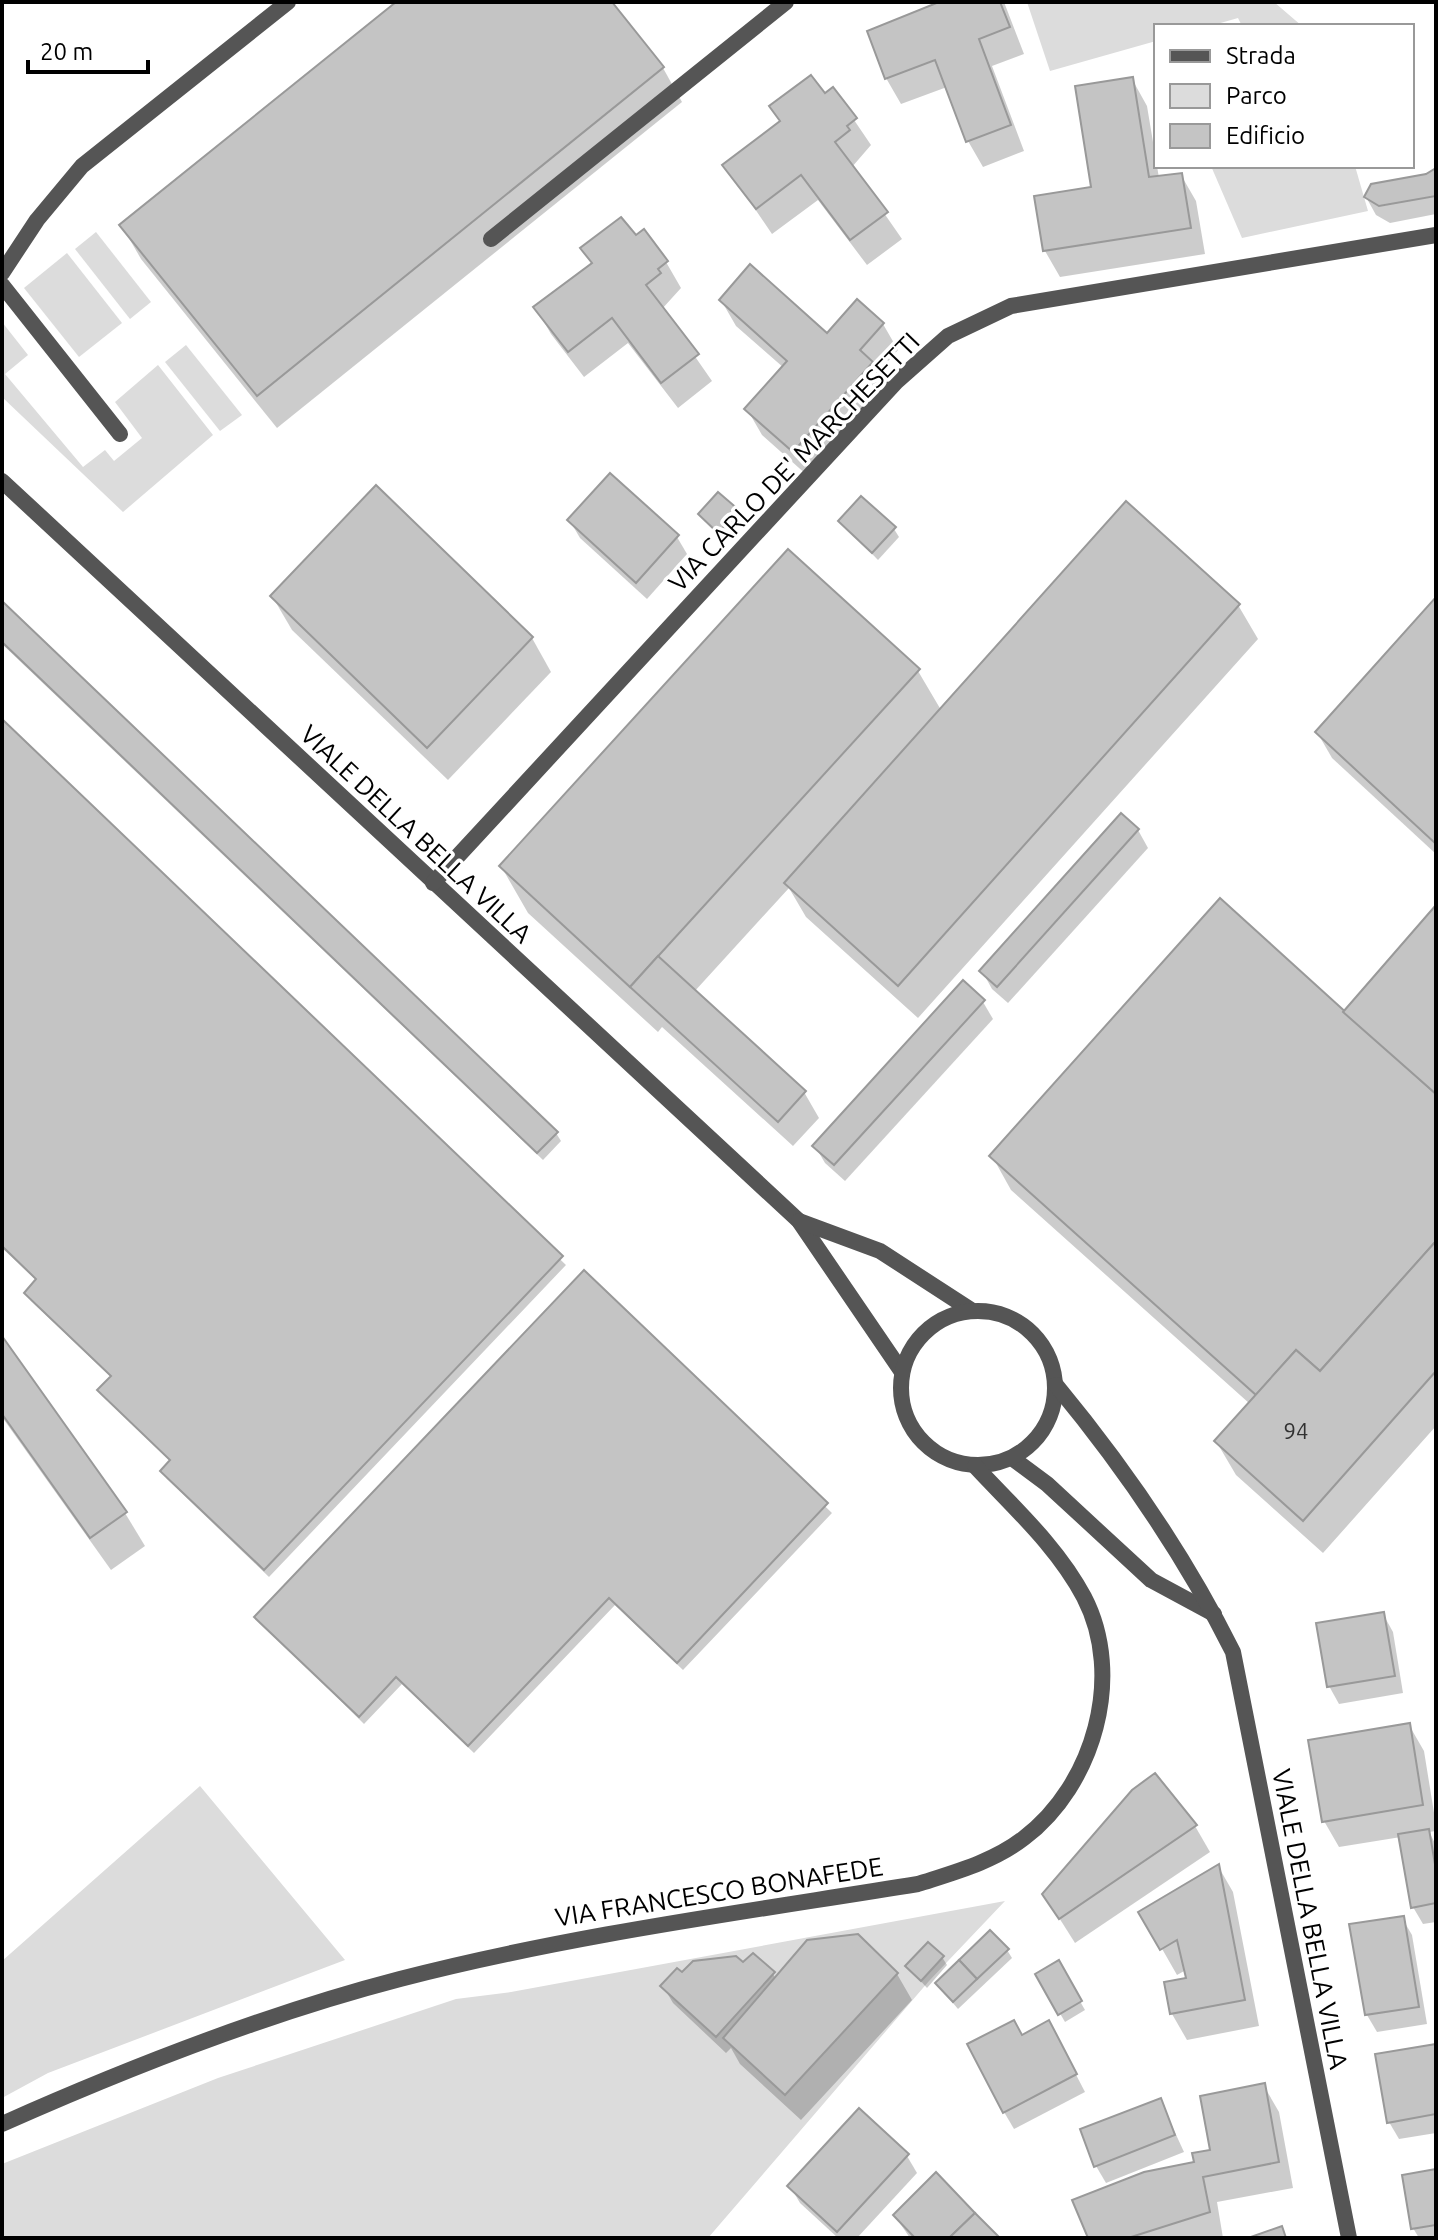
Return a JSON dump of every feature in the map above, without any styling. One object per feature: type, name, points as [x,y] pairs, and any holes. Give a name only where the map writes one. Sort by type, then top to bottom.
[{"type":"street","points":[[2,273],[37,220],[82,166],[288,2]]},
{"type":"street","points":[[491,239],[786,2]]},
{"type":"street","name":"VIA CARLO DE' MARCHESETTI","points":[[433,883],[896,382],[948,336],[1011,306],[1436,235]]},
{"type":"street","points":[[2,285],[120,434]]},
{"type":"street","name":"VIALE DELLA BELLA VILLA","points":[[2,481],[799,1221],[902,1372]]},
{"type":"street","name":"VIALE DELLA BELLA VILLA","points":[[799,1221],[880,1251],[971,1310],[1000,1313],[1023,1324],[1041,1341],[1052,1364],[1056,1385],[1102,1441],[1214,1614],[1233,1652],[1349,2238]]},
{"type":"street","points":[[971,1310],[947,1316],[926,1329],[911,1349],[902,1372],[901,1399],[909,1424],[926,1446],[948,1460],[975,1466],[1012,1458],[1031,1446],[1045,1428],[1053,1408],[1056,1385]]},
{"type":"street","points":[[1012,1458],[1047,1484],[1151,1580],[1214,1614]]},
{"type":"street","name":"VIA FRANCESCO BONAFEDE","points":[[2,2124],[253,2026],[398,1980],[540,1946],[918,1884],[978,1866],[1025,1838],[1070,1790],[1098,1721],[1104,1684],[1102,1647],[1084,1598],[1052,1548],[975,1466]]},
{"type":"green space","points":[[1027,2],[1274,2],[1300,24],[1241,24],[1238,18],[1217,24],[1154,24],[1154,42],[1050,71]]},
{"type":"green space","points":[[1212,168],[1356,168],[1368,211],[1242,238]]},
{"type":"green space","points":[[96,232],[151,302],[130,319],[75,249]]},
{"type":"green space","points":[[67,253],[122,323],[79,357],[24,288]]},
{"type":"green space","points":[[2,322],[28,355],[5,374],[83,467],[105,450],[114,461],[142,438],[115,402],[158,365],[213,435],[123,512],[2,397]]},
{"type":"green space","points":[[186,345],[242,415],[220,431],[165,362]]},
{"type":"green space","points":[[200,1786],[345,1960],[48,2073],[2,2098],[2,1961]]},
{"type":"green space","points":[[1005,1901],[929,1981],[708,2238],[2,2238],[2,2164],[218,2078],[456,1999],[511,1992]]},
{"type":"building","points":[[396,2],[612,2],[664,67],[257,396],[119,225]]},
{"type":"building","points":[[939,2],[1000,2],[1010,27],[979,39],[1011,125],[966,142],[935,60],[885,79],[867,31]]},
{"type":"building","points":[[811,75],[825,93],[833,87],[857,118],[847,126],[850,130],[835,142],[888,212],[850,240],[801,175],[756,209],[722,165],[780,121],[769,106]]},
{"type":"building","points":[[1133,77],[1149,177],[1182,173],[1191,228],[1043,251],[1034,196],[1091,187],[1075,86]]},
{"type":"building","points":[[1436,168],[1436,196],[1379,206],[1364,197],[1371,184],[1426,174]]},
{"type":"building","points":[[621,217],[636,235],[644,229],[668,261],[658,269],[661,273],[646,285],[699,354],[661,383],[612,318],[568,352],[533,307],[592,263],[580,248]]},
{"type":"building","points":[[750,264],[827,333],[857,299],[884,323],[860,350],[873,362],[793,452],[744,409],[787,361],[719,300]]},
{"type":"building","points":[[610,473],[679,535],[636,583],[567,520]]},
{"type":"building","points":[[376,485],[533,637],[427,748],[270,596]]},
{"type":"building","points":[[718,492],[739,510],[718,533],[698,514]]},
{"type":"building","points":[[861,496],[896,527],[872,553],[838,521]]},
{"type":"building","points":[[1126,501],[1240,604],[898,986],[784,883]]},
{"type":"building","points":[[788,549],[920,669],[630,987],[499,866]]},
{"type":"building","points":[[1436,597],[1436,844],[1315,732]]},
{"type":"building","points":[[2,601],[558,1132],[537,1153],[2,642]]},
{"type":"building","points":[[2,719],[563,1256],[264,1570],[160,1471],[170,1460],[97,1390],[111,1376],[24,1293],[36,1279],[2,1246]]},
{"type":"building","points":[[1121,813],[1139,829],[997,987],[979,971]]},
{"type":"building","points":[[1220,898],[1436,1094],[1436,1241],[1320,1371],[1296,1350],[1256,1395],[989,1156]]},
{"type":"building","points":[[1436,905],[1436,1094],[1343,1012]]},
{"type":"building","points":[[658,956],[806,1091],[778,1122],[630,987]]},
{"type":"building","points":[[963,980],[985,1000],[834,1165],[812,1146]]},
{"type":"building","points":[[1436,1241],[1436,1371],[1303,1521],[1214,1441],[1296,1350],[1320,1371]]},
{"type":"building","points":[[584,1270],[828,1503],[677,1663],[609,1598],[468,1746],[396,1677],[359,1717],[254,1617]]},
{"type":"building","points":[[2,1336],[127,1512],[90,1538],[2,1414]]},
{"type":"building","points":[[1384,1612],[1395,1676],[1327,1687],[1316,1623]]},
{"type":"building","points":[[1410,1723],[1423,1805],[1322,1822],[1308,1740]]},
{"type":"building","points":[[1155,1773],[1197,1825],[1059,1919],[1042,1894],[1132,1790]]},
{"type":"building","points":[[1429,1829],[1436,1870],[1436,1903],[1411,1908],[1398,1834]]},
{"type":"building","points":[[1219,1864],[1245,2000],[1170,2014],[1164,1982],[1186,1978],[1177,1940],[1160,1950],[1138,1912]]},
{"type":"building","points":[[1404,1916],[1419,2007],[1365,2015],[1349,1924]]},
{"type":"building","points":[[990,1930],[1009,1949],[977,1979],[959,1960]]},
{"type":"building","points":[[858,1934],[898,1973],[785,2095],[723,2038],[807,1940]]},
{"type":"building","points":[[928,1942],[944,1956],[921,1981],[905,1966]]},
{"type":"building","points":[[753,1953],[775,1972],[716,2037],[660,1986],[677,1968],[682,1972],[693,1961],[736,1956],[743,1962]]},
{"type":"building","points":[[959,1960],[977,1979],[953,2002],[935,1983]]},
{"type":"building","points":[[1059,1960],[1082,2001],[1058,2015],[1035,1974]]},
{"type":"building","points":[[1014,2020],[1022,2035],[1049,2020],[1077,2074],[1003,2113],[967,2044]]},
{"type":"building","points":[[1436,2044],[1436,2114],[1387,2123],[1375,2054]]},
{"type":"building","points":[[1265,2083],[1279,2162],[1203,2177],[1210,2212],[1128,2238],[1088,2238],[1072,2200],[1144,2172],[1194,2162],[1192,2153],[1210,2150],[1200,2096]]},
{"type":"building","points":[[1161,2098],[1175,2135],[1094,2167],[1080,2129]]},
{"type":"building","points":[[859,2108],[909,2154],[837,2232],[787,2186]]},
{"type":"building","points":[[1436,2169],[1436,2225],[1411,2229],[1402,2175]]},
{"type":"building","points":[[936,2172],[975,2213],[949,2238],[915,2238],[893,2215]]},
{"type":"building","points":[[975,2213],[1000,2238],[949,2238]]},
{"type":"building","points":[[1282,2226],[1286,2238],[1248,2238]]}]
